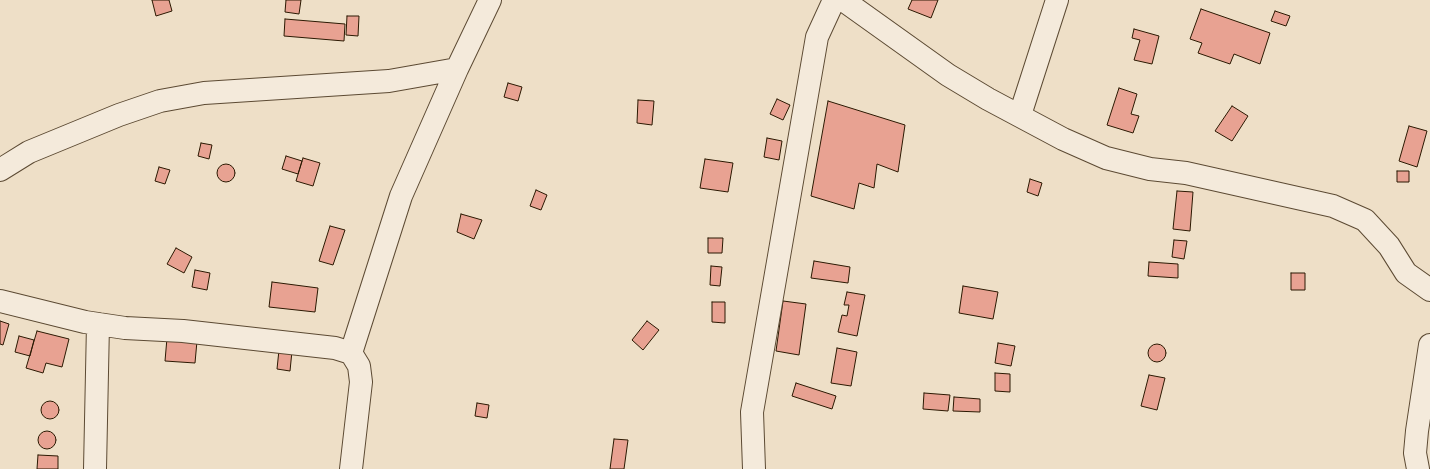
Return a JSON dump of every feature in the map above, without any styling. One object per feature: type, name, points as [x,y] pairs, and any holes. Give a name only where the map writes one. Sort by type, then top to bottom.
[{"type":"street","points":[[352,353],[401,196],[457,69],[490,0]]},
{"type":"street","points":[[754,469],[752,412],[817,37],[834,0]]},
{"type":"street","points":[[843,0],[948,76],[988,100],[1020,115],[1063,139],[1106,158],[1150,169],[1186,173],[1333,206],[1365,220],[1389,246],[1406,273],[1430,290]]},
{"type":"street","points":[[1020,115],[1057,0]]},
{"type":"street","points":[[0,170],[29,152],[119,114],[160,101],[204,93],[390,81],[457,69]]},
{"type":"street","points":[[0,301],[98,324],[125,328],[183,331],[335,348],[352,353],[359,366],[361,382],[351,469]]},
{"type":"street","points":[[95,469],[98,324]]},
{"type":"street","points":[[1418,469],[1415,454],[1417,431],[1430,345]]},
{"type":"building","points":[[152,0],[169,0],[172,11],[156,16]]},
{"type":"building","points":[[286,0],[301,0],[299,14],[285,12]]},
{"type":"building","points":[[912,0],[938,0],[931,18],[908,9]]},
{"type":"building","points":[[1201,9],[1270,33],[1260,64],[1234,54],[1230,64],[1198,53],[1202,43],[1190,39]]},
{"type":"building","points":[[1275,11],[1290,16],[1286,26],[1271,21]]},
{"type":"building","points":[[347,16],[359,16],[358,36],[346,35]]},
{"type":"building","points":[[285,19],[345,24],[344,41],[284,36]]},
{"type":"building","points":[[1134,29],[1159,36],[1152,64],[1134,60],[1140,40],[1132,38]]},
{"type":"building","points":[[508,83],[522,87],[518,101],[504,97]]},
{"type":"building","points":[[1119,88],[1137,94],[1131,114],[1139,116],[1133,133],[1107,125]]},
{"type":"building","points":[[777,99],[790,105],[783,120],[770,114]]},
{"type":"building","points":[[638,100],[654,101],[652,125],[637,123]]},
{"type":"building","points":[[828,101],[905,125],[898,172],[877,164],[874,188],[859,183],[854,209],[811,196]]},
{"type":"building","points":[[1232,106],[1248,116],[1232,141],[1215,131]]},
{"type":"building","points":[[1409,126],[1427,131],[1417,167],[1399,161]]},
{"type":"building","points":[[767,138],[782,141],[779,160],[764,157]]},
{"type":"building","points":[[201,143],[212,145],[209,159],[198,156]]},
{"type":"building","points":[[286,156],[302,161],[298,174],[282,169]]},
{"type":"building","points":[[303,158],[320,163],[313,186],[296,181]]},
{"type":"building","points":[[705,159],[733,163],[728,192],[700,188]]},
{"type":"building","points":[[226,164],[232,167],[235,173],[232,179],[226,182],[220,179],[217,173],[220,167]]},
{"type":"building","points":[[159,167],[170,170],[165,184],[155,181]]},
{"type":"building","points":[[1397,171],[1409,171],[1409,182],[1397,182]]},
{"type":"building","points":[[1030,179],[1042,183],[1038,196],[1027,192]]},
{"type":"building","points":[[536,190],[547,195],[541,210],[530,206]]},
{"type":"building","points":[[1177,191],[1193,192],[1190,231],[1173,229]]},
{"type":"building","points":[[461,214],[482,220],[474,239],[457,232]]},
{"type":"building","points":[[330,226],[345,230],[333,265],[319,261]]},
{"type":"building","points":[[708,238],[723,238],[722,253],[708,253]]},
{"type":"building","points":[[1174,240],[1187,241],[1184,259],[1172,257]]},
{"type":"building","points":[[176,248],[192,257],[184,273],[167,264]]},
{"type":"building","points":[[814,261],[850,267],[848,283],[811,278]]},
{"type":"building","points":[[1149,262],[1178,264],[1178,278],[1148,276]]},
{"type":"building","points":[[711,266],[722,267],[720,286],[710,285]]},
{"type":"building","points":[[195,270],[210,273],[207,290],[192,287]]},
{"type":"building","points":[[1291,273],[1305,273],[1305,290],[1291,290]]},
{"type":"building","points":[[272,282],[318,288],[315,312],[269,307]]},
{"type":"building","points":[[963,286],[998,292],[993,319],[959,313]]},
{"type":"building","points":[[847,292],[865,295],[857,336],[838,332],[842,315],[847,316],[849,305],[844,305]]},
{"type":"building","points":[[783,301],[806,304],[799,355],[776,351]]},
{"type":"building","points":[[712,302],[725,302],[725,323],[712,322]]},
{"type":"building","points":[[0,321],[9,324],[3,345],[0,344]]},
{"type":"building","points":[[647,321],[659,330],[643,350],[632,340]]},
{"type":"building","points":[[37,331],[69,339],[62,367],[46,363],[43,373],[26,368]]},
{"type":"building","points":[[19,336],[34,340],[30,356],[15,352]]},
{"type":"building","points":[[167,338],[197,341],[195,363],[165,361]]},
{"type":"building","points":[[998,343],[1015,346],[1011,366],[995,363]]},
{"type":"building","points":[[1157,344],[1163,347],[1166,353],[1163,359],[1157,362],[1151,359],[1148,353],[1151,347]]},
{"type":"building","points":[[837,348],[857,352],[851,386],[831,383]]},
{"type":"building","points":[[279,350],[292,351],[290,371],[277,369]]},
{"type":"building","points":[[995,373],[1010,374],[1010,392],[995,391]]},
{"type":"building","points":[[1149,375],[1165,378],[1157,410],[1141,406]]},
{"type":"building","points":[[796,383],[836,396],[832,409],[792,396]]},
{"type":"building","points":[[924,393],[950,395],[948,411],[923,409]]},
{"type":"building","points":[[954,397],[980,399],[980,412],[953,411]]},
{"type":"building","points":[[50,401],[56,404],[59,410],[56,416],[50,419],[44,416],[41,410],[44,404]]},
{"type":"building","points":[[477,403],[489,405],[487,418],[475,416]]},
{"type":"building","points":[[47,431],[53,434],[56,440],[53,446],[47,449],[41,446],[38,440],[41,434]]},
{"type":"building","points":[[614,439],[628,440],[624,469],[610,469]]},
{"type":"building","points":[[38,455],[58,456],[58,469],[37,469]]}]
